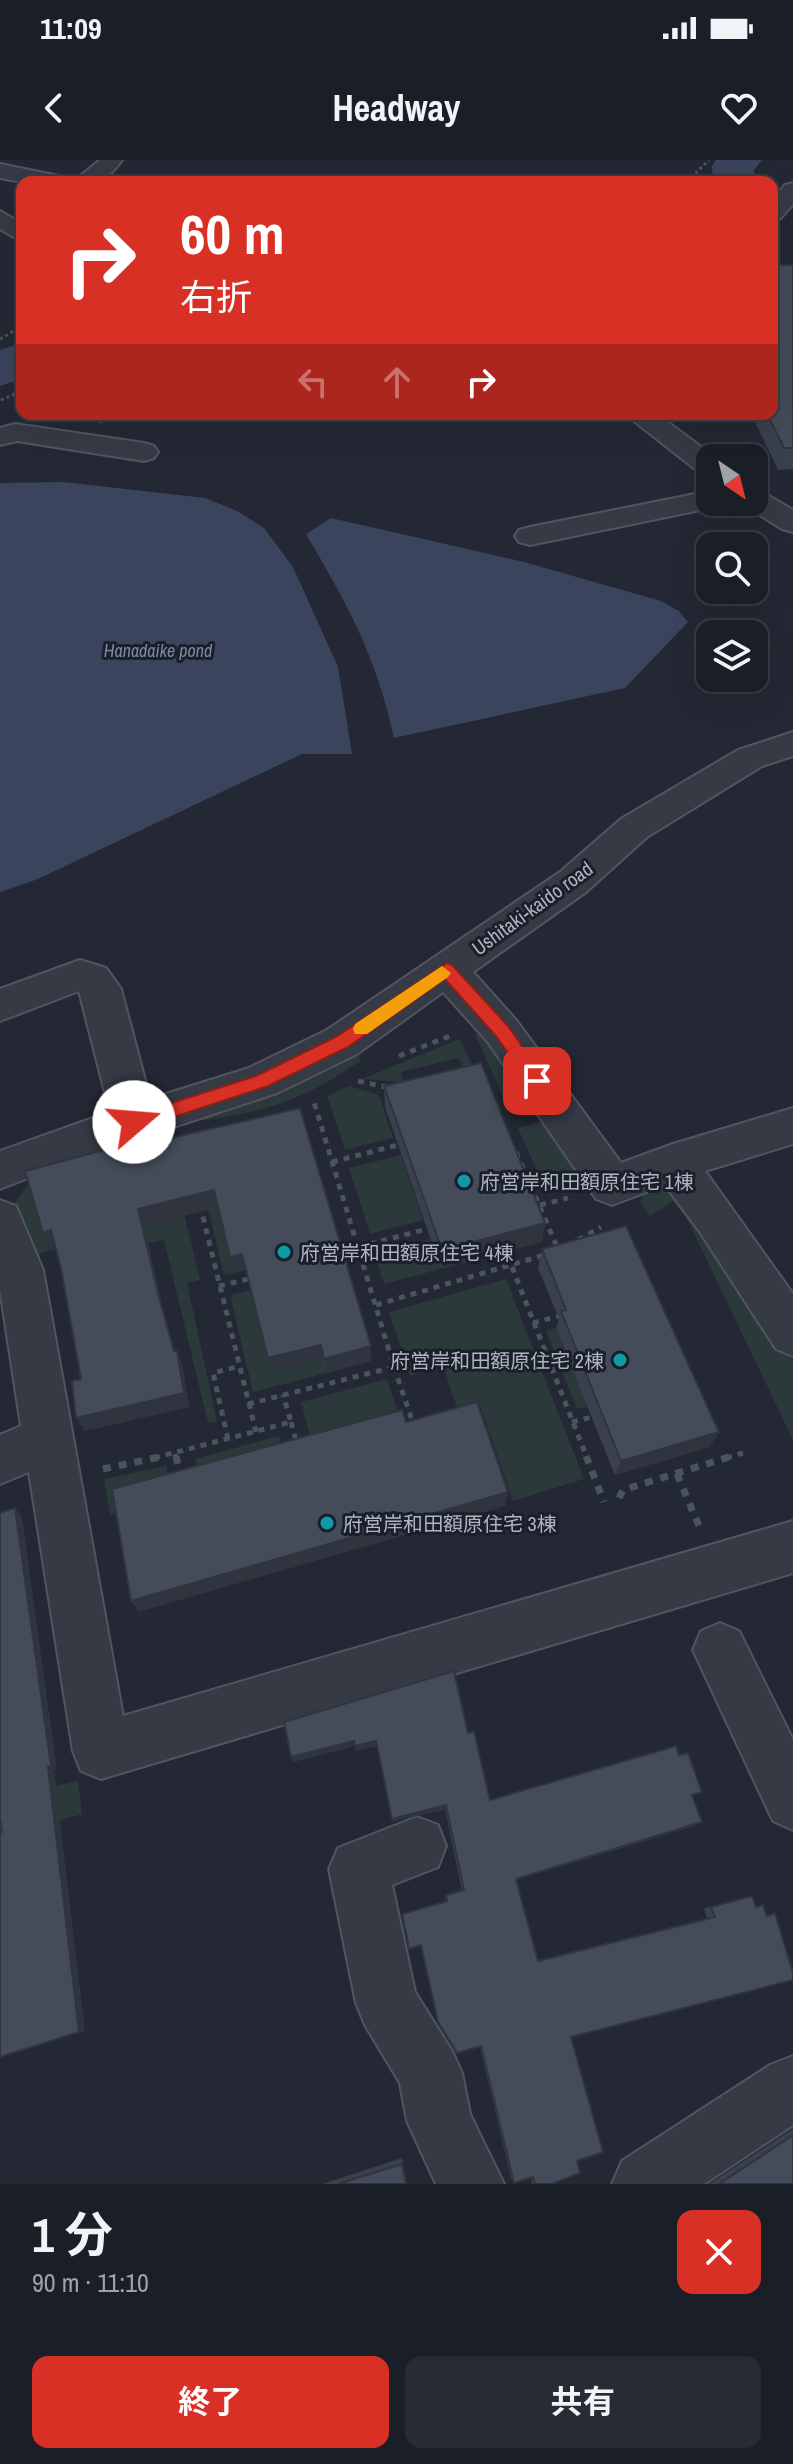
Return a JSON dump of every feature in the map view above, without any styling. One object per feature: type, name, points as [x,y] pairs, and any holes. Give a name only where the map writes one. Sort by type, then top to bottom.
[{"type":"street","points":[[0,171],[25,176]]},
{"type":"street","points":[[778,207],[793,190]]},
{"type":"street","points":[[0,218],[16,232]]},
{"type":"street","points":[[647,420],[696,457]]},
{"type":"street","points":[[15,427],[144,452]]},
{"type":"street","points":[[530,536],[696,503]]},
{"type":"street","points":[[768,508],[793,523]]},
{"type":"street","name":"Ushitaki-kaido road","points":[[0,1170],[262,1081],[342,1042],[573,882],[634,828],[750,758],[793,744]]},
{"type":"street","points":[[447,970],[502,1031],[612,1186],[673,1162],[793,1126]]},
{"type":"street","points":[[0,1005],[80,975],[92,979],[101,989],[134,1122]]},
{"type":"street","points":[[673,1162],[716,1218],[793,1334]]},
{"type":"street","points":[[0,1220],[20,1270],[101,1751],[793,1547]]},
{"type":"street","points":[[0,1460],[52,1458]]},
{"type":"street","points":[[720,1650],[793,1801]]},
{"type":"street","points":[[417,1846],[359,1869],[387,2003],[430,2073],[439,2121],[471,2184]]},
{"type":"street","points":[[645,2184],[793,2088]]},
{"type":"path","points":[[693,176],[709,160]]},
{"type":"path","points":[[346,1076],[378,1087],[405,1090]]},
{"type":"path","points":[[311,1093],[415,1429]]},
{"type":"path","points":[[332,1162],[398,1145]]},
{"type":"path","points":[[515,1148],[559,1250]]},
{"type":"path","points":[[197,1196],[256,1432]]},
{"type":"path","points":[[376,1305],[512,1267],[559,1250],[607,1224]]},
{"type":"path","points":[[358,1247],[427,1229]]},
{"type":"path","points":[[512,1267],[604,1502]]},
{"type":"path","points":[[219,1286],[249,1279]]},
{"type":"path","points":[[533,1323],[559,1316]]},
{"type":"path","points":[[228,1439],[213,1373],[240,1366]]},
{"type":"path","points":[[248,1404],[394,1367]]},
{"type":"path","points":[[283,1395],[298,1452]]},
{"type":"path","points":[[572,1422],[592,1417]]},
{"type":"path","points":[[52,1458],[175,1454],[291,1422]]},
{"type":"path","points":[[619,1498],[623,1490],[743,1453]]},
{"type":"path","points":[[175,1454],[183,1487]]},
{"type":"path","points":[[677,1474],[701,1531]]},
{"type":"shaded area","points":[[487,1030],[538,1102],[509,1110],[475,1034]]},
{"type":"shaded area","points":[[460,1039],[472,1065],[463,1067],[458,1058],[401,1072],[404,1082],[362,1079]]},
{"type":"shaded area","points":[[351,1053],[359,1056],[360,1061],[305,1094],[247,1113],[204,1120],[198,1118]]},
{"type":"shaded area","points":[[349,1086],[379,1095],[393,1138],[345,1150],[327,1096]]},
{"type":"shaded area","points":[[550,1120],[590,1178],[545,1189],[518,1128]]},
{"type":"shaded area","points":[[151,1135],[167,1143],[200,1280],[187,1283],[217,1422],[208,1423],[164,1240],[113,1251],[164,1147],[147,1138]]},
{"type":"shaded area","points":[[401,1155],[423,1220],[370,1234],[349,1168]]},
{"type":"shaded area","points":[[33,1178],[51,1250],[33,1256],[14,1204]]},
{"type":"shaded area","points":[[659,1186],[681,1195],[793,1361],[793,1440],[688,1221],[673,1201],[650,1216],[640,1202],[643,1194]]},
{"type":"shaded area","points":[[216,1201],[234,1273],[224,1275],[207,1203]]},
{"type":"shaded area","points":[[430,1239],[441,1269],[384,1284],[374,1253]]},
{"type":"shaded area","points":[[506,1279],[584,1479],[513,1501],[481,1408],[459,1414],[443,1366],[410,1376],[389,1312]]},
{"type":"shaded area","points":[[251,1290],[271,1372],[322,1359],[326,1373],[253,1392],[230,1295]]},
{"type":"shaded area","points":[[556,1328],[588,1407],[577,1409],[546,1331]]},
{"type":"shaded area","points":[[387,1379],[402,1425],[314,1450],[301,1402]]},
{"type":"shaded area","points":[[279,1436],[284,1459],[200,1482],[195,1459]]},
{"type":"shaded area","points":[[166,1466],[170,1488],[110,1515],[104,1479]]},
{"type":"shaded area","points":[[0,1757],[6,1797],[78,1781],[82,1814],[0,1837]]},
{"type":"water","name":"Hanadaike pond","points":[[64,482],[205,498],[237,511],[264,528],[293,567],[338,667],[352,754],[302,754],[38,879],[0,892],[0,483]]},
{"type":"water","points":[[331,518],[524,562],[661,601],[679,611],[688,622],[625,688],[394,738],[379,681],[359,632],[306,534]]},
{"type":"building","points":[[778,265],[793,265],[793,448],[784,448],[770,420],[778,420]]},
{"type":"building","name":"府営岸和田額原住宅 1棟","points":[[481,1063],[545,1223],[442,1250],[384,1086]]},
{"type":"building","points":[[300,1108],[371,1346],[324,1359],[321,1345],[268,1358],[242,1254],[230,1257],[214,1190],[138,1209],[159,1297],[174,1351],[177,1351],[184,1393],[76,1418],[72,1381],[81,1379],[61,1269],[51,1230],[43,1233],[25,1171],[153,1137],[154,1142]]},
{"type":"building","name":"府営岸和田額原住宅 2棟","points":[[626,1226],[719,1432],[621,1461],[561,1311],[566,1310],[542,1249]]},
{"type":"building","name":"府営岸和田額原住宅 3棟","points":[[477,1402],[508,1492],[131,1601],[112,1489],[402,1410],[406,1422]]},
{"type":"building","points":[[15,1508],[51,1766],[48,1767],[79,2032],[0,2057],[0,1513]]},
{"type":"building","points":[[454,1671],[468,1733],[474,1731],[490,1800],[676,1746],[679,1755],[688,1753],[702,1792],[692,1795],[702,1822],[516,1879],[538,1961],[715,1917],[711,1907],[752,1896],[756,1907],[763,1905],[767,1916],[775,1913],[793,1973],[793,1980],[571,2037],[603,2152],[577,2161],[580,2173],[552,2184],[535,2184],[533,2177],[514,2183],[481,2046],[457,2053],[438,2022],[421,1945],[409,1949],[402,1914],[447,1901],[446,1895],[464,1890],[446,1805],[392,1819],[376,1741],[355,1746],[354,1741],[291,1757],[284,1722]]},
{"type":"building","points":[[793,2135],[793,2184],[719,2184]]},
{"type":"building","points":[[402,2164],[406,2184],[338,2184]]},
{"type":"waterway","points":[[734,176],[733,166],[741,160]]},
{"type":"waterway","points":[[0,371],[16,362]]},
{"type":"slow traffic","points":[[361,1029],[442,973]]},
{"type":"place","name":"府営岸和田額原住宅 1棟","points":[[464,1181]]},
{"type":"place","name":"府営岸和田額原住宅 4棟","points":[[284,1252]]},
{"type":"place","name":"府営岸和田額原住宅 2棟","points":[[620,1360]]},
{"type":"place","name":"府営岸和田額原住宅 3棟","points":[[327,1523]]},
{"type":"route","points":[[134,1122],[262,1081],[342,1042],[447,970],[502,1031],[537,1081]]}]
